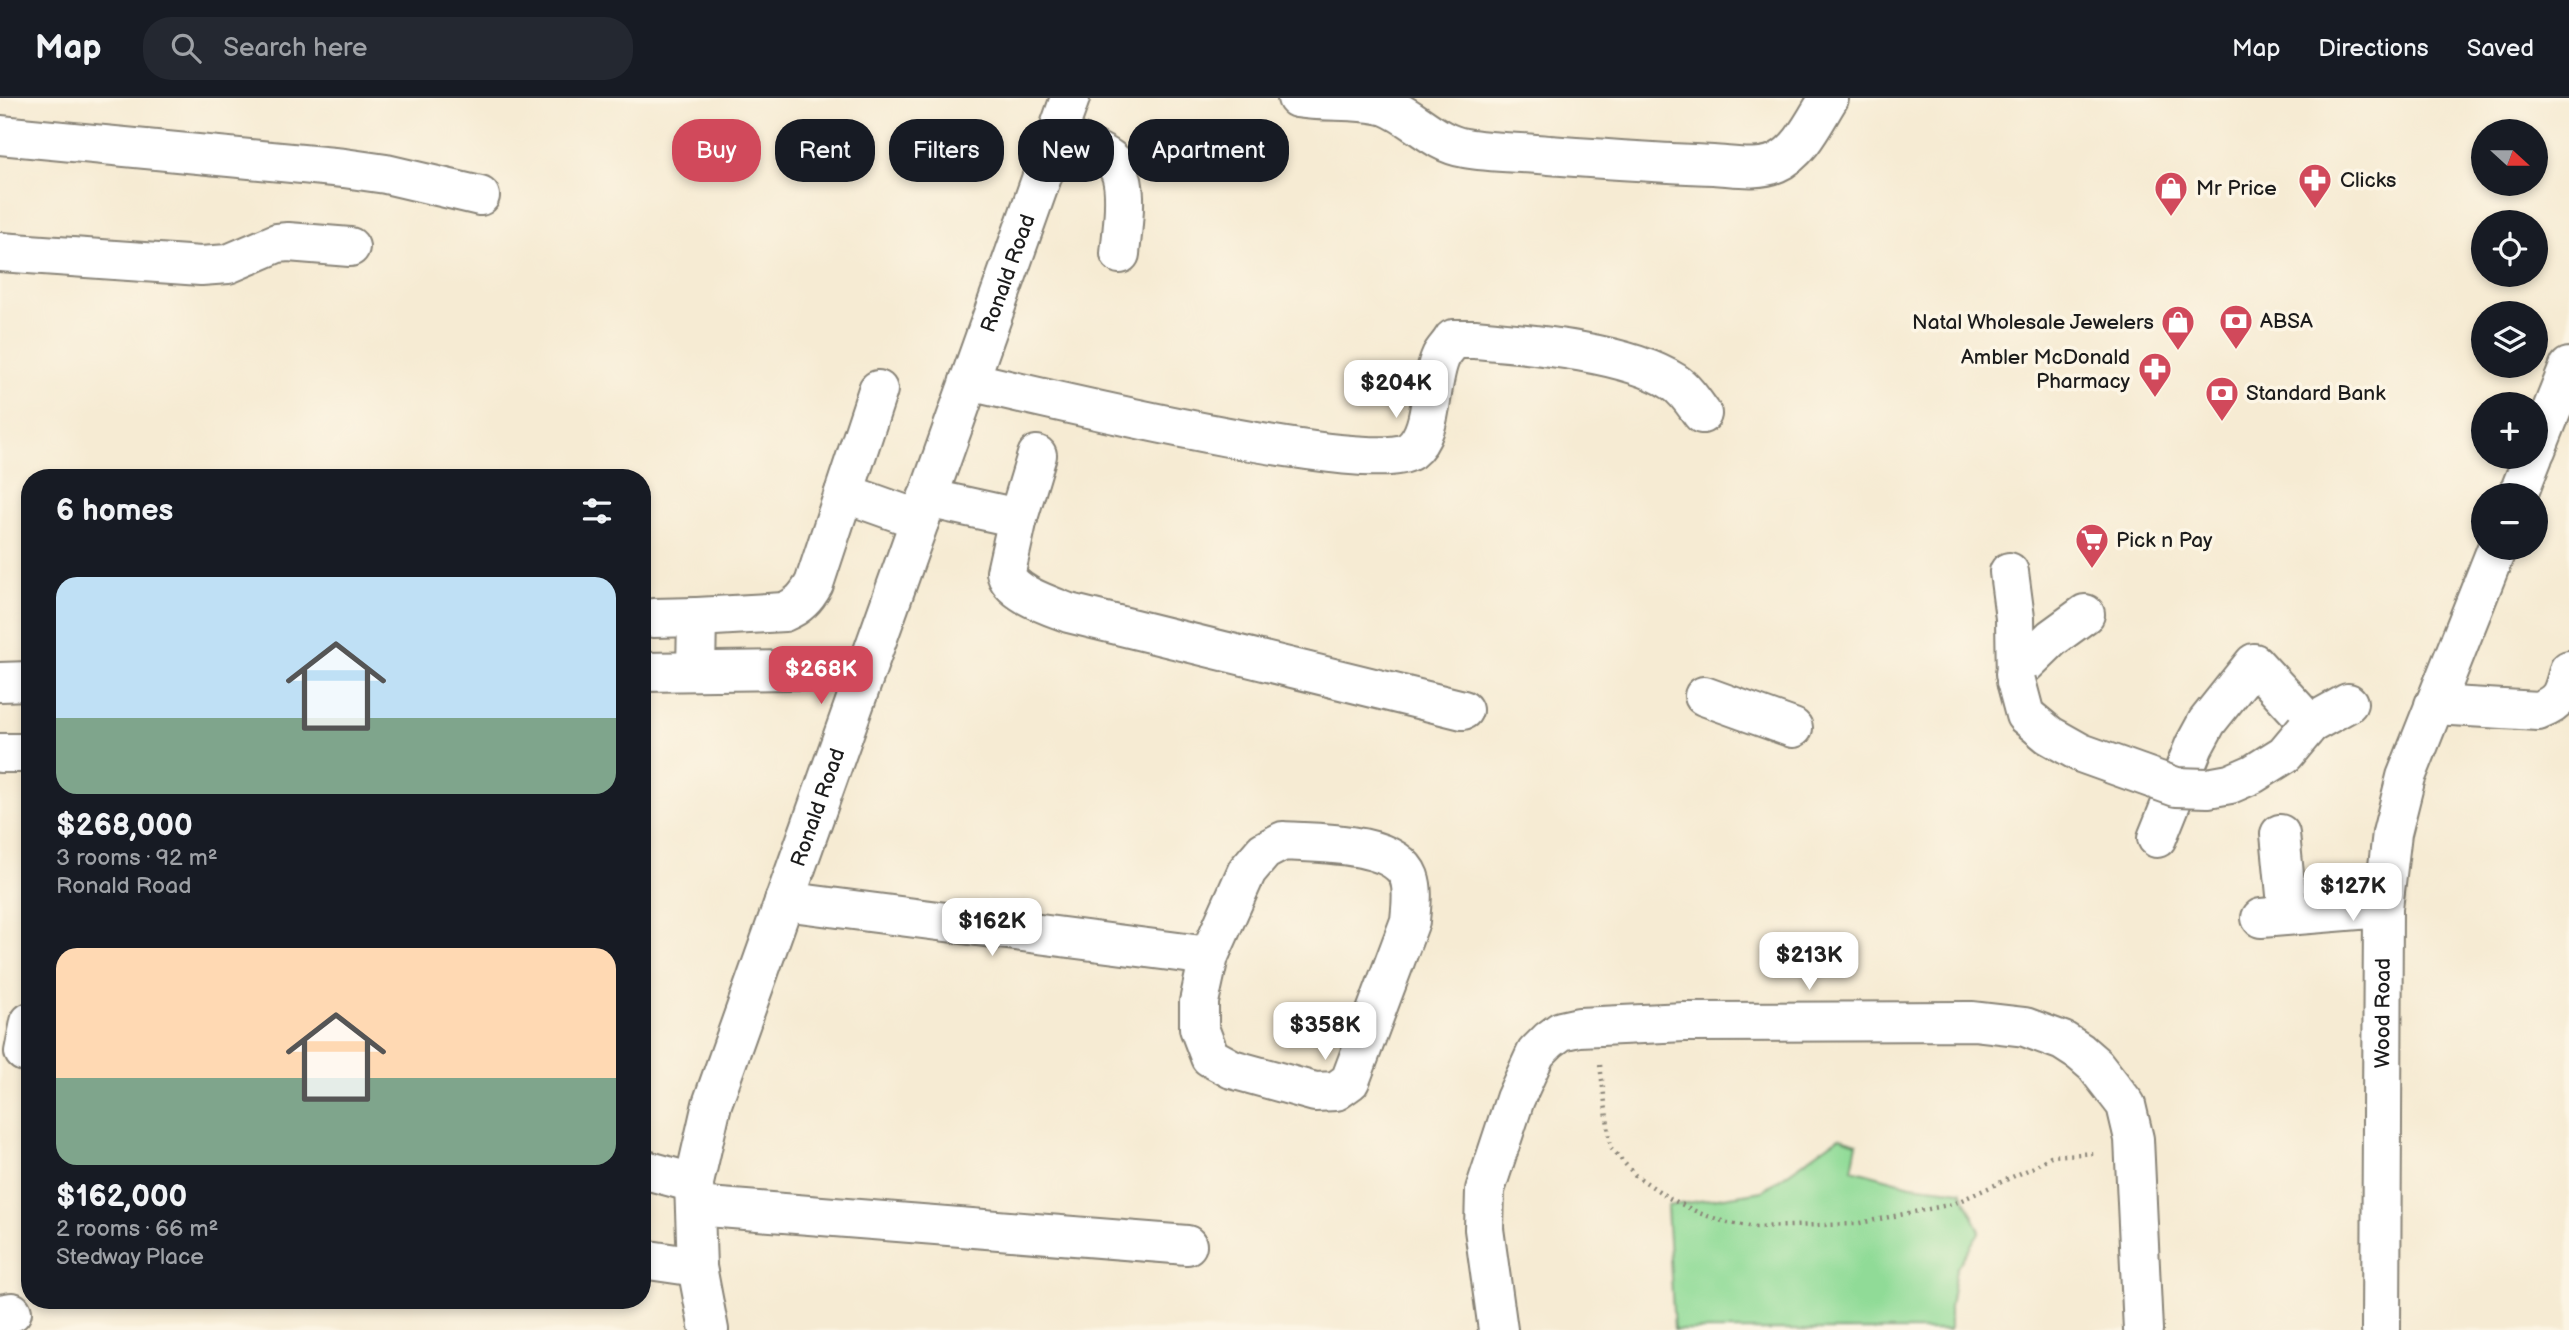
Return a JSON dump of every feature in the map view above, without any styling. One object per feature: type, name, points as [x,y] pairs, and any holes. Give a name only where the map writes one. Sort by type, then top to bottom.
[{"type":"street","name":"Ronald Road","points":[[1062,119],[1070,98]]},
{"type":"street","points":[[1297,98],[1317,101],[1363,100],[1384,105],[1401,113],[1432,135],[1464,148],[1759,167],[1775,164],[1789,156],[1829,98]]},
{"type":"street","points":[[0,135],[344,168],[386,174],[480,196]]},
{"type":"street","points":[[1114,164],[1120,171],[1124,187],[1120,254]]},
{"type":"street","name":"Ronald Road","points":[[709,1330],[697,1267],[694,1194],[712,1104],[1040,182]]},
{"type":"street","points":[[0,252],[201,266],[228,264],[277,243],[350,247]]},
{"type":"street","points":[[969,382],[1187,430],[1333,453],[1397,457],[1408,453],[1422,437],[1441,357],[1453,339],[1475,339],[1627,361],[1654,371],[1675,383],[1687,393],[1703,414]]},
{"type":"street","points":[[2548,420],[2569,367]]},
{"type":"street","points":[[653,618],[784,612],[795,608],[806,599],[814,584],[878,390]]},
{"type":"street","points":[[1037,455],[1018,518],[1006,572],[1007,579],[1013,586],[1049,606],[1069,613],[1463,710]]},
{"type":"street","points":[[844,493],[924,509],[1018,518]]},
{"type":"street","name":"Wood Road","points":[[2381,1330],[2383,908],[2392,833],[2406,777],[2492,560]]},
{"type":"street","points":[[2008,572],[2017,644],[2016,678],[2025,715],[2049,735],[2081,753],[2176,787],[2208,788],[2230,784],[2253,775],[2286,754],[2308,727],[2348,703]]},
{"type":"street","points":[[2016,678],[2052,638],[2085,614]]},
{"type":"street","points":[[696,671],[697,617]]},
{"type":"street","points":[[2157,838],[2194,746],[2207,722],[2254,663],[2308,727]]},
{"type":"street","points":[[651,672],[866,669]]},
{"type":"street","points":[[2434,705],[2538,711],[2553,706],[2562,695],[2569,670]]},
{"type":"street","points":[[0,682],[21,681]]},
{"type":"street","points":[[1704,696],[1793,728]]},
{"type":"street","points":[[0,753],[21,753]]},
{"type":"street","points":[[2280,834],[2274,916],[2383,908]]},
{"type":"street","points":[[1283,841],[1339,844],[1376,851],[1398,863],[1409,876],[1412,896],[1410,921],[1350,1081],[1336,1091],[1315,1092],[1303,1089],[1232,1069],[1210,1057],[1199,1028],[1199,1002],[1209,956],[1247,871],[1264,851],[1283,841]]},
{"type":"street","points":[[784,901],[1209,956]]},
{"type":"street","points":[[1498,1330],[1484,1229],[1485,1190],[1515,1099],[1536,1053],[1561,1031],[1685,1022],[1973,1021],[2025,1027],[2045,1033],[2080,1052],[2126,1105],[2135,1158],[2143,1330]]},
{"type":"street","points":[[651,1173],[694,1194],[1187,1245]]},
{"type":"street","points":[[651,1260],[697,1267]]},
{"type":"path","points":[[1594,1027],[1611,1148],[1635,1175],[1670,1198],[1699,1213],[1728,1223],[1756,1227],[1855,1224],[1953,1204],[2052,1156],[2090,1152],[2135,1158]]},
{"type":"green space","points":[[1839,1137],[1857,1143],[1852,1169],[1911,1185],[1961,1191],[1980,1231],[1956,1269],[1950,1305],[1950,1330],[1674,1330],[1667,1206],[1762,1191]]},
{"type":"place","name":"Clicks","points":[[2315,210]]},
{"type":"place","name":"Mr Price","points":[[2171,218]]},
{"type":"place","name":"ABSA","points":[[2236,351]]},
{"type":"place","name":"Natal Wholesale Jewelers","points":[[2178,352]]},
{"type":"place","name":"Ambler McDonald Pharmacy","points":[[2155,399]]},
{"type":"place","name":"Standard Bank","points":[[2222,423]]},
{"type":"place","name":"Pick n Pay","points":[[2092,570]]}]
